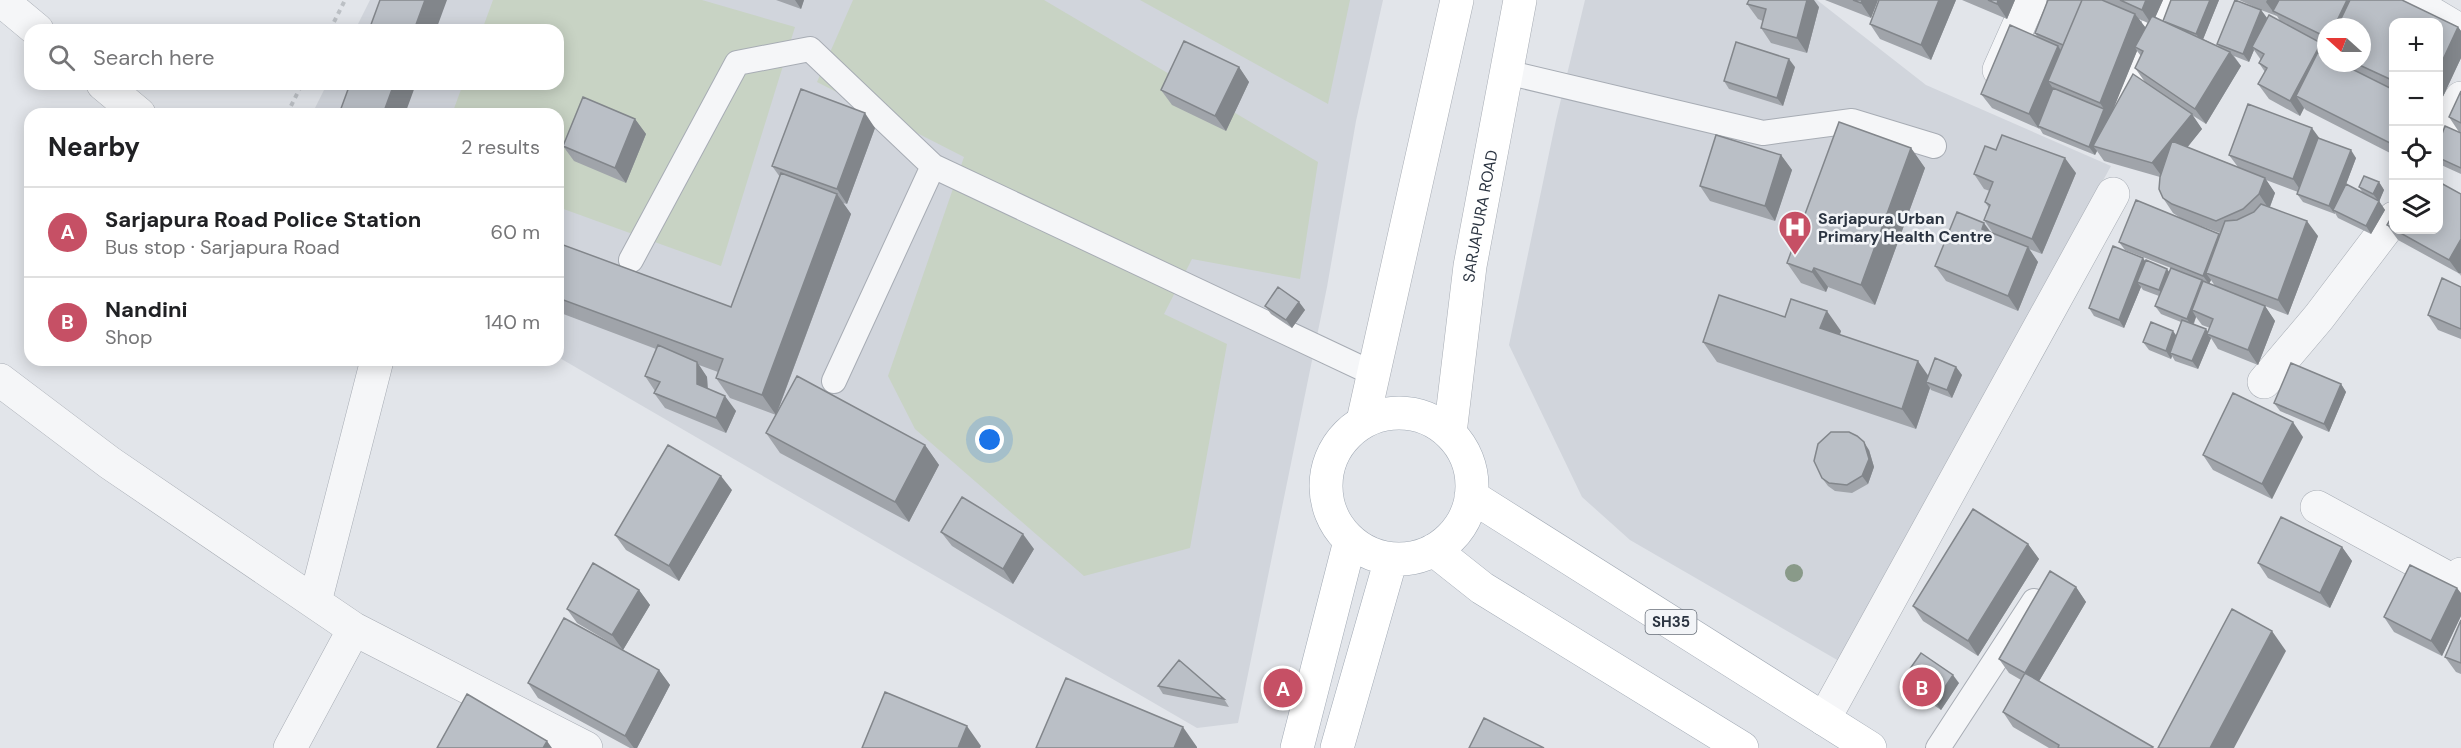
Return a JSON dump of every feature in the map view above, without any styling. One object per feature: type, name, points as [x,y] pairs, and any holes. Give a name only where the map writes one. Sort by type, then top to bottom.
[{"type":"main road","points":[[1363,421],[1457,0]]},
{"type":"main road","name":"SARJAPURA ROAD","points":[[1450,433],[1470,266],[1520,0]]},
{"type":"main road","points":[[1386,413],[1408,413],[1431,419],[1450,433],[1464,451],[1472,473],[1472,496],[1464,519],[1452,537],[1434,550],[1413,558],[1391,559],[1369,553],[1350,541],[1335,523],[1328,502],[1326,478],[1332,455],[1346,436],[1363,421],[1386,413]]},
{"type":"main road","name":"SH35","points":[[1472,496],[1870,748]]},
{"type":"main road","points":[[1297,748],[1350,541]]},
{"type":"main road","points":[[1434,550],[1482,588],[1742,748]]},
{"type":"main road","points":[[1337,748],[1391,559]]},
{"type":"street","points":[[1,0],[30,24]]},
{"type":"street","points":[[1986,99],[2030,0]]},
{"type":"street","points":[[2107,143],[2169,0]]},
{"type":"street","points":[[2409,0],[2461,32]]},
{"type":"street","points":[[110,90],[132,108]]},
{"type":"street","points":[[2443,132],[2461,98]]},
{"type":"street","points":[[1824,719],[2113,194]]},
{"type":"street","points":[[2264,382],[2319,317],[2389,225]]},
{"type":"street","points":[[315,602],[375,366]]},
{"type":"street","points":[[0,380],[110,463],[354,629],[586,748]]},
{"type":"street","points":[[2317,507],[2457,583],[2461,574]]},
{"type":"street","points":[[290,748],[354,629]]},
{"type":"lane","points":[[632,260],[737,63],[810,49],[933,166],[1374,374]]},
{"type":"lane","points":[[1506,72],[1762,133],[1852,121],[1934,146]]},
{"type":"lane","points":[[834,381],[933,166]]},
{"type":"lane","points":[[1938,748],[2044,586]]},
{"type":"path","points":[[333,24],[345,0]]},
{"type":"path","points":[[290,108],[299,90]]},
{"type":"shaded area","points":[[370,0],[1383,0],[1356,121],[1327,287],[1238,723],[1197,728],[564,360],[564,108],[315,108],[324,90],[564,90],[564,24],[358,24]]},
{"type":"shaded area","name":"Sarjapura Urban Primary Health Centre","points":[[1585,0],[1817,0],[1926,85],[2111,166],[1839,661],[1630,540],[1582,497],[1509,345],[1556,120]]},
{"type":"green space","points":[[493,0],[702,0],[795,27],[721,266],[564,209],[564,108],[454,108],[461,90],[564,90],[564,24],[484,24]]},
{"type":"green space","points":[[853,0],[1044,0],[1318,162],[1300,279],[1192,259],[1164,314],[1227,344],[1190,548],[1084,576],[915,429],[888,376],[964,157],[817,82]]},
{"type":"green space","points":[[1140,0],[1350,0],[1328,104]]},
{"type":"building","points":[[380,0],[425,0],[416,24],[371,24]]},
{"type":"building","points":[[1749,0],[1807,0],[1797,38],[1761,28],[1766,9],[1747,4]]},
{"type":"building","points":[[1879,0],[1939,0],[1921,45],[1870,24]]},
{"type":"building","points":[[2048,0],[2082,0],[2063,45],[2035,33]]},
{"type":"building","points":[[2082,0],[2102,0],[2135,14],[2100,103],[2048,81]]},
{"type":"building","points":[[2120,0],[2146,0],[2142,10]]},
{"type":"building","points":[[2171,0],[2210,0],[2196,34],[2163,21]]},
{"type":"building","points":[[2235,0],[2261,10],[2243,54],[2217,44]]},
{"type":"building","points":[[2279,0],[2347,0],[2338,18],[2317,18],[2317,33],[2273,11]]},
{"type":"building","points":[[2350,0],[2402,0],[2439,18],[2389,18],[2389,79],[2371,70],[2371,18],[2341,18]]},
{"type":"building","points":[[2269,15],[2317,41],[2317,50],[2290,101],[2258,84],[2267,68],[2259,63],[2264,54],[2252,47]]},
{"type":"building","points":[[2152,16],[2230,52],[2195,109],[2135,68],[2143,51],[2135,47]]},
{"type":"building","points":[[2443,20],[2458,27],[2443,59]]},
{"type":"building","points":[[2010,25],[2058,46],[2029,114],[1981,94]]},
{"type":"building","points":[[1184,41],[1239,67],[1215,116],[1161,90]]},
{"type":"building","points":[[1736,42],[1789,59],[1777,98],[1724,81]]},
{"type":"building","points":[[2317,54],[2317,72],[2358,72],[2389,88],[2389,142],[2296,96]]},
{"type":"building","points":[[2133,74],[2192,114],[2152,163],[2093,146]]},
{"type":"building","points":[[2053,88],[2104,109],[2089,147],[2038,126]]},
{"type":"building","points":[[801,89],[865,113],[837,189],[772,166]]},
{"type":"building","points":[[348,90],[392,90],[385,108],[341,108]]},
{"type":"building","points":[[2461,91],[2461,123],[2449,117]]},
{"type":"building","points":[[583,97],[635,119],[615,168],[564,146]]},
{"type":"building","points":[[2248,104],[2312,128],[2293,179],[2229,155]]},
{"type":"building","points":[[1839,122],[1911,148],[1861,285],[1814,268],[1812,272],[1787,263]]},
{"type":"building","points":[[2445,126],[2461,133],[2461,168],[2443,160]]},
{"type":"building","points":[[1716,135],[1781,155],[1765,206],[1700,186]]},
{"type":"building","points":[[2002,135],[2065,158],[2032,239],[1984,220],[1990,205],[1985,202],[1993,182],[1974,174],[1985,146],[1996,150]]},
{"type":"building","points":[[2318,138],[2351,150],[2329,206],[2297,194]]},
{"type":"building","points":[[2172,141],[2265,178],[2259,194],[2243,209],[2216,221],[2172,204],[2163,198],[2159,189],[2160,177]]},
{"type":"building","points":[[781,173],[837,194],[762,395],[716,378],[723,359],[564,300],[564,245],[731,307]]},
{"type":"building","points":[[2364,176],[2379,182],[2373,194],[2359,187]]},
{"type":"building","points":[[2346,184],[2379,201],[2366,226],[2333,210]]},
{"type":"building","points":[[2443,184],[2461,194],[2461,239],[2449,260],[2402,234],[2443,234]]},
{"type":"building","points":[[2136,200],[2219,234],[2203,276],[2119,242]]},
{"type":"building","points":[[2261,204],[2307,221],[2278,300],[2206,273],[2225,221],[2237,220],[2254,212]]},
{"type":"building","points":[[1957,212],[1984,223],[1982,229],[2028,247],[2008,296],[1935,266]]},
{"type":"building","points":[[2113,246],[2143,258],[2119,320],[2089,308]]},
{"type":"building","points":[[2146,260],[2167,269],[2159,290],[2137,282]]},
{"type":"building","points":[[2171,268],[2202,280],[2187,319],[2155,306]]},
{"type":"building","points":[[2442,278],[2461,287],[2461,329],[2428,315]]},
{"type":"building","points":[[2203,281],[2265,306],[2248,350],[2207,334],[2213,319],[2192,310]]},
{"type":"building","points":[[1278,287],[1299,302],[1286,320],[1265,306]]},
{"type":"building","points":[[1719,295],[1785,317],[1791,299],[1827,311],[1820,328],[1918,361],[1902,409],[1703,342]]},
{"type":"building","points":[[2182,320],[2206,329],[2192,361],[2170,353]]},
{"type":"building","points":[[2151,322],[2173,331],[2166,351],[2143,342]]},
{"type":"building","points":[[658,345],[697,362],[697,384],[725,396],[716,418],[654,393],[660,382],[645,376]]},
{"type":"building","points":[[1935,358],[1956,367],[1947,390],[1926,382]]},
{"type":"building","points":[[2291,363],[2341,384],[2324,424],[2274,403]]},
{"type":"building","points":[[797,376],[925,445],[895,502],[766,433]]},
{"type":"building","points":[[2233,393],[2293,422],[2262,484],[2203,455]]},
{"type":"building","points":[[1831,432],[1849,432],[1864,442],[1869,459],[1862,476],[1847,485],[1829,483],[1822,478],[1814,461],[1818,444]]},
{"type":"building","points":[[668,445],[721,476],[669,566],[615,535]]},
{"type":"building","points":[[962,497],[1023,534],[1003,569],[941,532]]},
{"type":"building","points":[[1973,509],[2028,544],[1968,641],[1913,606]]},
{"type":"building","points":[[2281,517],[2342,547],[2320,593],[2258,563]]},
{"type":"building","points":[[593,563],[639,590],[612,635],[567,609]]},
{"type":"building","points":[[2410,565],[2457,588],[2431,641],[2384,617]]},
{"type":"building","points":[[2050,571],[2076,587],[2025,673],[1999,659]]},
{"type":"building","points":[[2232,609],[2272,631],[2210,748],[2158,748]]},
{"type":"building","points":[[564,618],[659,670],[625,736],[528,683]]},
{"type":"building","points":[[2461,620],[2461,663],[2445,657]]},
{"type":"building","points":[[1921,653],[1953,675],[1935,702],[1902,680]]},
{"type":"building","points":[[1179,660],[1224,699],[1158,686]]},
{"type":"building","points":[[2025,673],[2153,747],[2058,748],[2059,745],[2003,712]]},
{"type":"building","points":[[1066,678],[1183,727],[1174,748],[1036,748]]},
{"type":"building","points":[[885,692],[967,726],[958,748],[862,748]]},
{"type":"building","points":[[467,694],[547,741],[543,748],[437,748]]},
{"type":"building","points":[[1484,718],[1544,748],[1469,748]]},
{"type":"place","name":"Sarjapura Urban Primary Health Centre","points":[[1795,256]]},
{"type":"place","name":"Nandini","points":[[1922,687]]},
{"type":"place","name":"Sarjapura Road Police Station","points":[[1283,688]]}]
